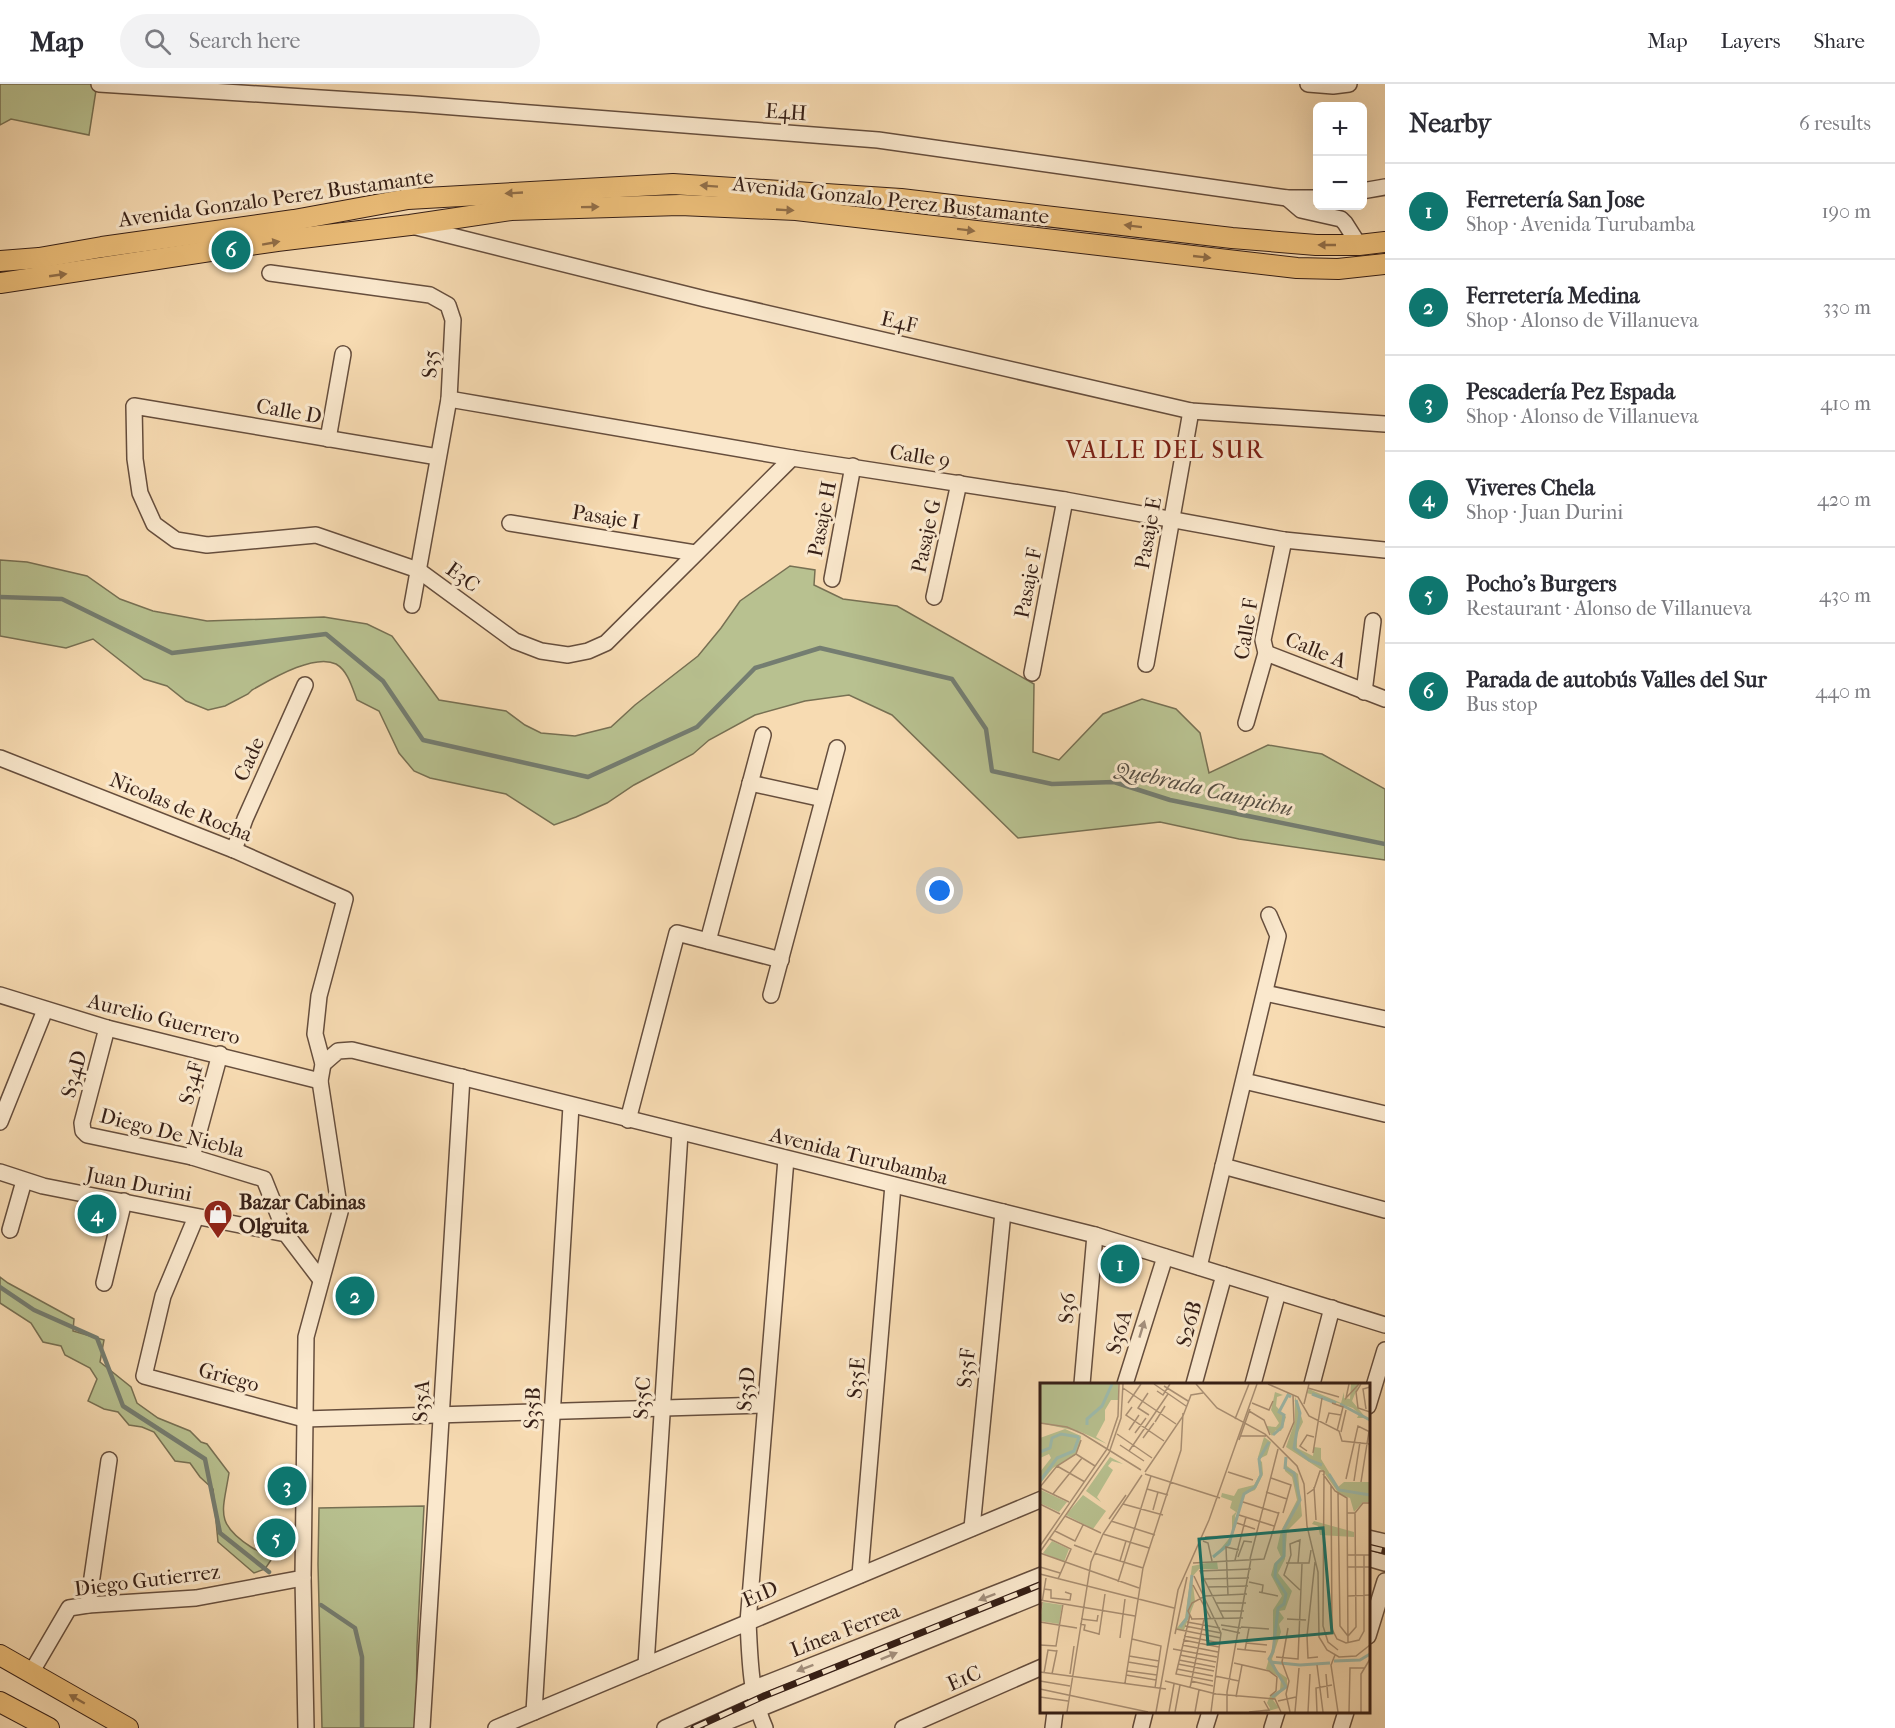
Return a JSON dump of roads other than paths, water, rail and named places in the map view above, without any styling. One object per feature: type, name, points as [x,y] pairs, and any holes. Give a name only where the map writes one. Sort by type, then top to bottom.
[{"type":"main road","name":"Avenida Gonzalo Perez Bustamante","points":[[0,261],[39,258],[294,220],[408,199],[673,184],[901,199],[1232,238],[1316,245],[1359,245],[1385,242]]},
{"type":"main road","name":"Avenida Gonzalo Perez Bustamante","points":[[0,283],[277,241],[511,210],[692,205],[796,210],[1297,268],[1338,269],[1385,264]]},
{"type":"main road","points":[[0,1655],[128,1728]]},
{"type":"main road","points":[[0,1701],[49,1728]]},
{"type":"street","name":"E4H","points":[[99,84],[416,104],[878,140],[1287,198],[1313,198]]},
{"type":"street","points":[[1308,84],[1333,86],[1349,84]]},
{"type":"street","points":[[1367,190],[1385,187]]},
{"type":"street","name":"E4H","points":[[1287,198],[1301,210],[1341,219],[1359,245]]},
{"type":"street","name":"E4F","points":[[410,225],[705,299],[1191,411],[1385,424]]},
{"type":"street","name":"S35","points":[[270,273],[430,295],[448,305],[453,320],[449,399],[412,605]]},
{"type":"street","points":[[328,439],[343,354]]},
{"type":"street","name":"Calle 9","points":[[449,399],[792,458],[1172,518],[1284,540],[1385,549]]},
{"type":"street","name":"Calle D","points":[[134,406],[438,457]]},
{"type":"street","name":"E3C","points":[[134,406],[135,459],[140,493],[154,524],[176,540],[207,545],[316,535],[418,570],[514,641],[541,651],[568,655],[588,651],[606,643],[792,458]]},
{"type":"street","name":"Pasaje E","points":[[1146,664],[1191,411]]},
{"type":"street","name":"Pasaje H","points":[[832,579],[853,466]]},
{"type":"street","name":"Pasaje G","points":[[934,597],[959,483]]},
{"type":"street","name":"Pasaje F","points":[[1032,673],[1065,500]]},
{"type":"street","name":"Pasaje I","points":[[510,523],[695,553]]},
{"type":"street","name":"Calle F","points":[[1246,723],[1266,653],[1263,640],[1284,540]]},
{"type":"street","points":[[1364,692],[1373,621]]},
{"type":"street","name":"Calle A","points":[[1266,653],[1385,699]]},
{"type":"street","name":"Cade","points":[[234,850],[245,819],[305,685]]},
{"type":"street","points":[[708,941],[763,735]]},
{"type":"street","points":[[771,995],[837,748]]},
{"type":"street","name":"Nicolas de Rocha","points":[[0,758],[234,850],[345,899],[319,996],[315,1034],[323,1064]]},
{"type":"street","points":[[750,783],[823,799]]},
{"type":"street","points":[[1199,1267],[1278,936],[1269,915]]},
{"type":"street","points":[[628,1120],[677,933],[781,960]]},
{"type":"street","points":[[1265,993],[1385,1019]]},
{"type":"street","name":"Aurelio Guerrero","points":[[0,995],[107,1028],[220,1054],[320,1081]]},
{"type":"street","points":[[0,1122],[45,1010]]},
{"type":"street","name":"S34D","points":[[84,1131],[82,1123],[107,1028]]},
{"type":"street","name":"Avenida Turubamba","points":[[323,1064],[338,1051],[352,1050],[462,1077],[1095,1235],[1385,1325]]},
{"type":"street","name":"S34F","points":[[192,1157],[220,1054]]},
{"type":"street","points":[[306,1728],[303,1578],[306,1337],[340,1212],[320,1081],[323,1064]]},
{"type":"street","name":"S35A","points":[[422,1728],[462,1077]]},
{"type":"street","points":[[1244,1081],[1385,1114]]},
{"type":"street","name":"S35B","points":[[534,1712],[571,1106]]},
{"type":"street","name":"Diego De Niebla","points":[[84,1131],[87,1135],[192,1157],[264,1179],[286,1234]]},
{"type":"street","name":"S35C","points":[[646,1665],[680,1133]]},
{"type":"street","name":"S35D","points":[[765,1728],[752,1689],[748,1622],[786,1159]]},
{"type":"street","points":[[1223,1166],[1385,1210]]},
{"type":"street","name":"Juan Durini","points":[[0,1172],[24,1181],[286,1234]]},
{"type":"street","points":[[10,1230],[24,1181]]},
{"type":"street","name":"S35E","points":[[861,1575],[893,1185]]},
{"type":"street","points":[[104,1283],[124,1202]]},
{"type":"street","name":"S35F","points":[[972,1528],[1003,1212]]},
{"type":"street","name":"Griego","points":[[196,1217],[163,1296],[144,1376],[304,1419],[765,1405]]},
{"type":"street","points":[[286,1234],[321,1280]]},
{"type":"street","name":"S36","points":[[1082,1383],[1095,1235]]},
{"type":"street","name":"S36A","points":[[1125,1383],[1165,1257]]},
{"type":"street","name":"S26B","points":[[1194,1383],[1224,1275]]},
{"type":"street","points":[[1253,1383],[1278,1292]]},
{"type":"street","points":[[1312,1383],[1332,1308]]},
{"type":"street","points":[[1370,1399],[1385,1350]]},
{"type":"street","points":[[88,1605],[109,1460]]},
{"type":"street","name":"E1D","points":[[495,1728],[1040,1499]]},
{"type":"street","points":[[1370,1538],[1385,1542]]},
{"type":"street","points":[[1370,1559],[1385,1563]]},
{"type":"street","name":"Línea Ferrea","points":[[665,1728],[752,1689],[1040,1575]]},
{"type":"street","name":"Diego Gutierrez","points":[[31,1673],[69,1608],[196,1598],[303,1578]]},
{"type":"street","points":[[1370,1630],[1385,1581]]},
{"type":"street","name":"Línea Ferrea","points":[[712,1728],[1040,1594]]},
{"type":"street","name":"E1C","points":[[903,1728],[1040,1667]]},
{"type":"street","points":[[1053,1728],[1055,1713]]},
{"type":"street","points":[[1141,1728],[1145,1713]]},
{"type":"street","points":[[1205,1728],[1210,1713]]},
{"type":"street","points":[[1272,1728],[1277,1713]]},
{"type":"street","points":[[1341,1728],[1346,1713]]},
{"type":"waterway","name":"Quebrada Caupichu","points":[[0,597],[62,599],[172,653],[326,634],[383,681],[423,740],[588,777],[697,727],[755,668],[820,648],[952,679],[986,729],[992,771],[1052,784],[1114,782],[1170,800],[1385,844]]},
{"type":"waterway","points":[[0,1287],[34,1310],[97,1338],[123,1406],[205,1459],[220,1533],[269,1572]]},
{"type":"waterway","points":[[321,1605],[355,1628],[362,1657],[362,1728]]},
{"type":"railway","points":[[1370,1547],[1385,1551]]},
{"type":"railway","points":[[694,1728],[764,1696],[1040,1585]]},
{"type":"place","name":"Parada de autobús Valles del Sur","points":[[231,250]]},
{"type":"place","name":"Viveres Chela","points":[[97,1214]]},
{"type":"place","name":"Bazar Cabinas Olguita","points":[[218,1240]]},
{"type":"place","name":"Ferretería San Jose","points":[[1120,1264]]},
{"type":"place","name":"Ferretería Medina","points":[[355,1296]]},
{"type":"place","name":"Pescadería Pez Espada","points":[[287,1486]]},
{"type":"place","name":"Pocho's Burgers","points":[[276,1538]]},
{"type":"district","name":"VALLE DEL SUR","points":[[1165,450]]}]
